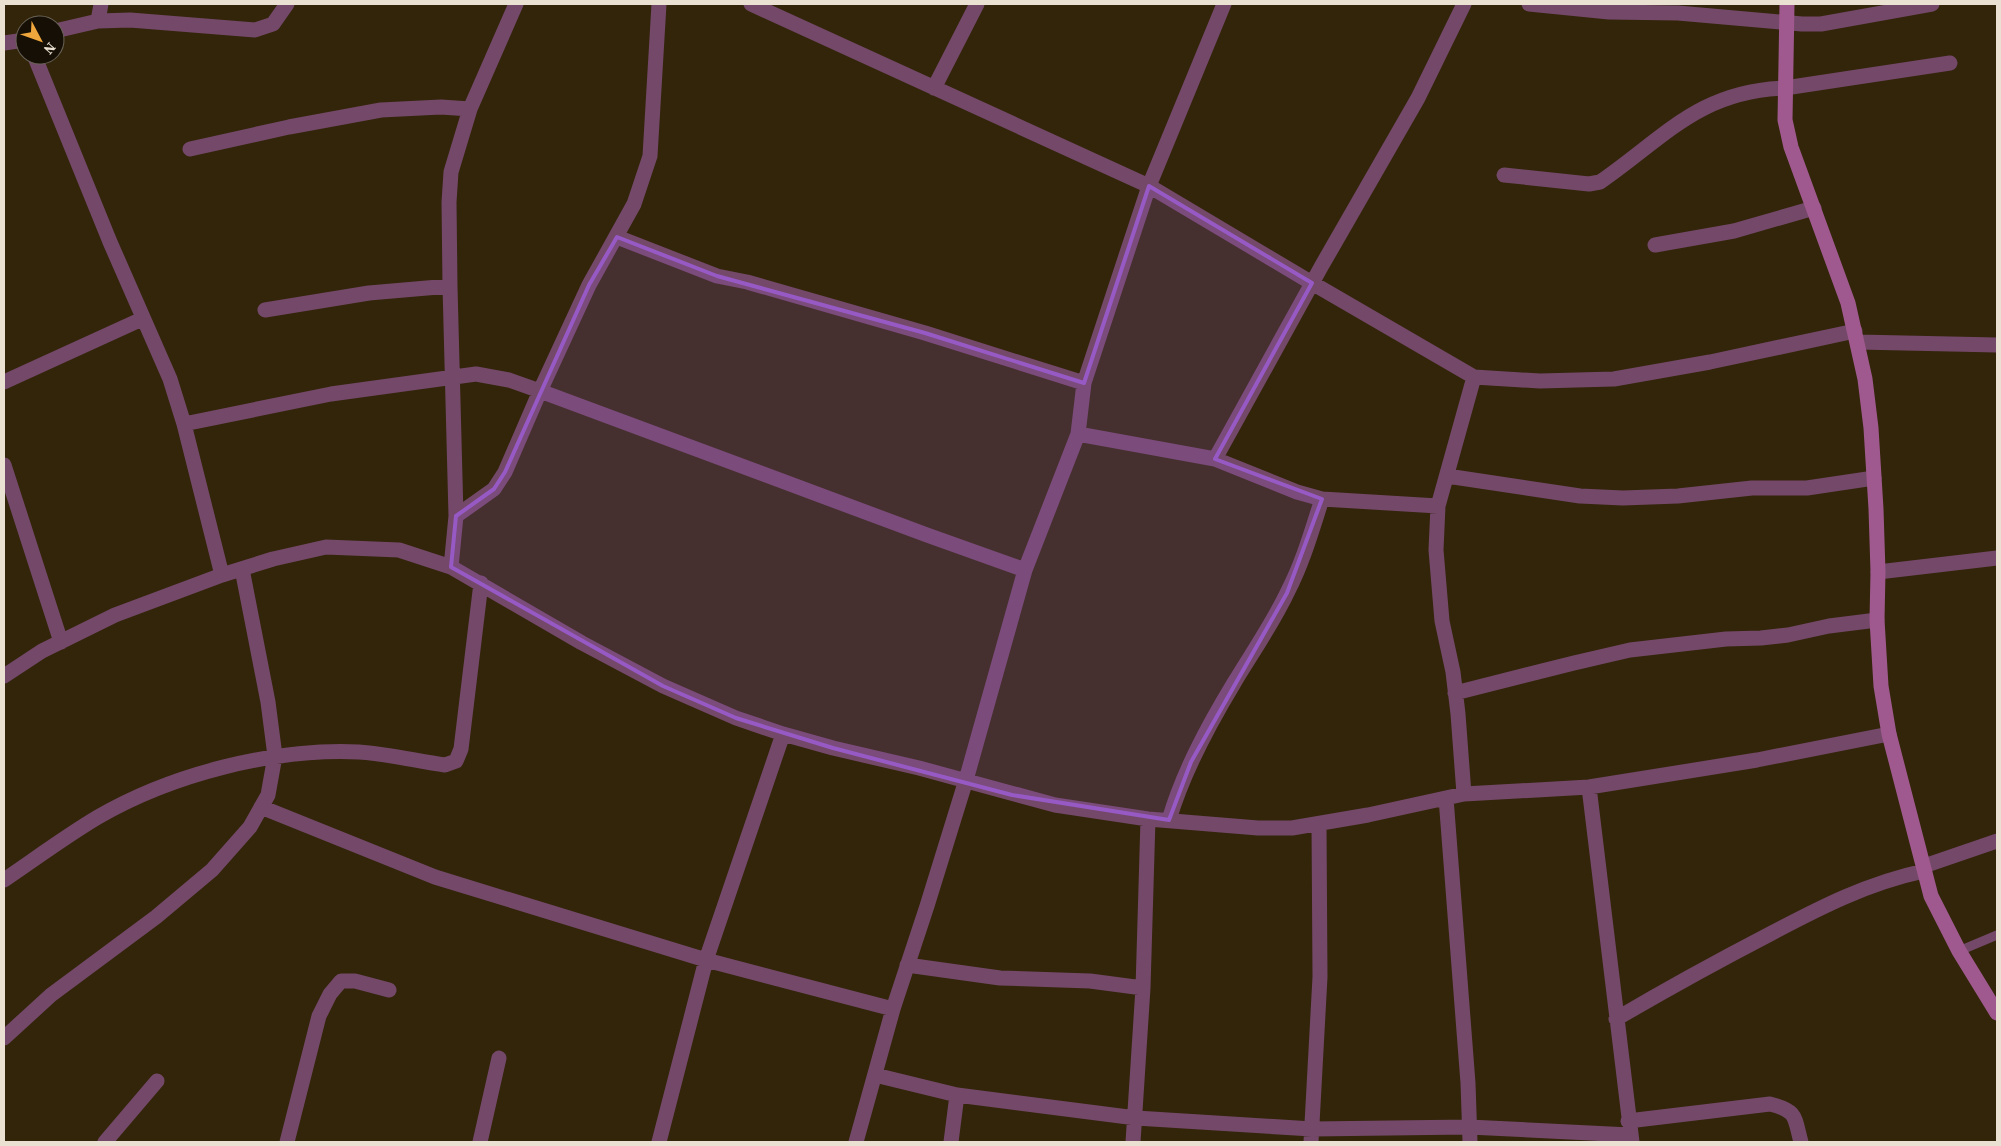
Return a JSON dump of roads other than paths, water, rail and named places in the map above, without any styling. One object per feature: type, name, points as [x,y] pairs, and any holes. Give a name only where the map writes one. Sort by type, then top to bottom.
[{"type":"street","points":[[98,21],[101,4]]},
{"type":"street","points":[[65,29],[98,21],[130,20],[255,30],[273,24],[287,4]]},
{"type":"street","points":[[451,567],[456,516],[449,202],[452,172],[470,109],[516,4]]},
{"type":"street","points":[[456,516],[494,488],[505,472],[589,285],[634,204],[650,156],[659,4]]},
{"type":"street","points":[[753,4],[1149,186],[1474,377],[1540,381],[1614,379],[1856,337],[1997,345]]},
{"type":"street","points":[[934,88],[976,4]]},
{"type":"street","points":[[856,1142],[893,1008],[928,906],[966,780],[1025,570],[1078,434],[1084,383],[1149,186],[1222,4]]},
{"type":"street","points":[[1215,459],[1312,283],[1418,98],[1464,4]]},
{"type":"street","points":[[1529,4],[1609,12],[1678,13],[1786,24],[1820,24],[1932,4]]},
{"type":"street","points":[[1787,4],[1785,120],[1791,147],[1848,303],[1868,399],[1874,478],[1878,572],[1877,620],[1881,686],[1889,734],[1931,896],[1959,951],[1997,1013]]},
{"type":"street","points":[[1504,175],[1589,184],[1600,182],[1687,116],[1712,102],[1762,88],[1785,88],[1950,63]]},
{"type":"street","points":[[38,65],[142,319],[170,379],[184,424],[222,575]]},
{"type":"street","points":[[190,149],[289,127],[381,110],[440,107],[470,109]]},
{"type":"street","points":[[1655,245],[1734,231],[1814,208]]},
{"type":"street","points":[[617,237],[717,276],[747,282],[925,333],[1084,383]]},
{"type":"street","points":[[264,310],[369,293],[450,286]]},
{"type":"street","points":[[4,382],[142,319]]},
{"type":"street","points":[[184,424],[331,394],[476,374],[509,380],[540,391],[1025,570]]},
{"type":"street","points":[[1464,794],[1453,672],[1442,621],[1436,550],[1438,506],[1474,377]]},
{"type":"street","points":[[1078,434],[1215,459],[1297,492],[1322,498],[1438,506]]},
{"type":"street","points":[[4,465],[61,642]]},
{"type":"street","points":[[1447,476],[1580,496],[1623,498],[1678,496],[1752,488],[1807,488],[1874,478]]},
{"type":"street","points":[[1169,820],[1191,762],[1233,684],[1288,593],[1322,498]]},
{"type":"street","points":[[4,676],[42,651],[115,615],[222,575],[273,559],[326,547],[399,550],[451,567],[582,643],[663,686],[736,718],[783,734],[966,780],[1012,795],[1055,805],[1148,818],[1258,828],[1292,828],[1464,794],[1589,787],[1756,760],[1889,734]]},
{"type":"street","points":[[1878,572],[1997,558]]},
{"type":"street","points":[[4,1038],[51,995],[156,917],[212,870],[250,826],[268,795],[275,756],[268,702],[242,569]]},
{"type":"street","points":[[4,880],[97,817],[144,793],[197,774],[275,756],[319,752],[360,752],[445,765],[456,760],[462,749],[481,583]]},
{"type":"street","points":[[1455,693],[1574,662],[1630,650],[1726,638],[1770,637],[1829,626],[1877,620]]},
{"type":"street","points":[[659,1142],[706,960],[783,734]]},
{"type":"street","points":[[1589,787],[1630,1133]]},
{"type":"street","points":[[1446,798],[1468,1083],[1469,1135]]},
{"type":"street","points":[[261,807],[435,877],[706,960],[893,1008]]},
{"type":"street","points":[[1133,1142],[1143,988],[1148,818]]},
{"type":"street","points":[[1311,1136],[1320,977],[1319,824]]},
{"type":"street","points":[[1616,1019],[1711,964],[1847,895],[1997,840]]},
{"type":"street","points":[[907,966],[1000,978],[1090,981],[1143,988]]},
{"type":"street","points":[[286,1142],[319,1016],[330,994],[341,981],[355,981],[389,990]]},
{"type":"street","points":[[480,1142],[499,1058]]},
{"type":"street","points":[[875,1075],[957,1095],[1136,1118],[1311,1136],[1630,1133],[1770,1104],[1785,1108],[1793,1113],[1800,1142]]},
{"type":"street","points":[[105,1142],[158,1081]]},
{"type":"street","points":[[951,1142],[957,1095]]},
{"type":"lane","points":[[1959,951],[1997,935]]}]
